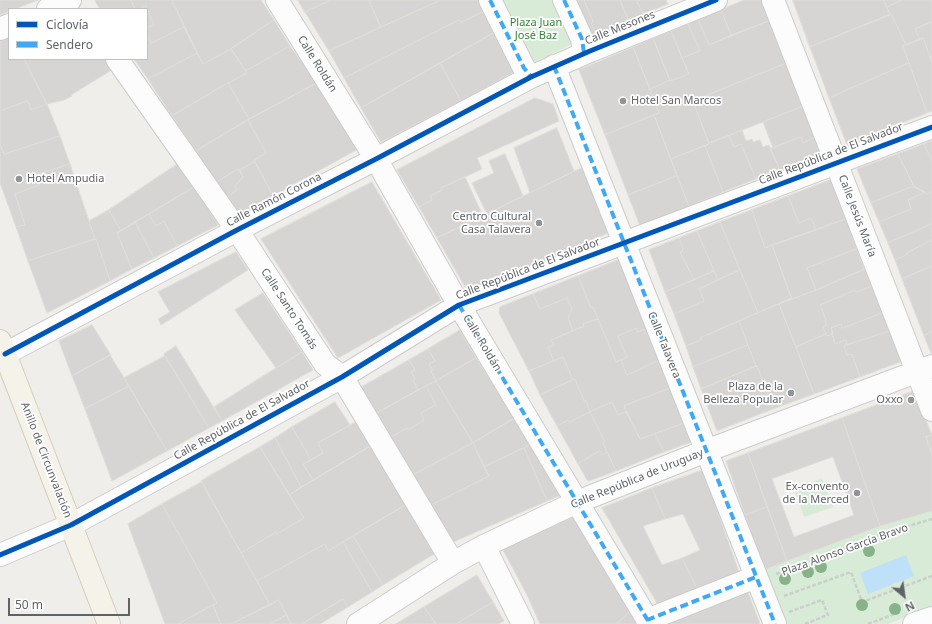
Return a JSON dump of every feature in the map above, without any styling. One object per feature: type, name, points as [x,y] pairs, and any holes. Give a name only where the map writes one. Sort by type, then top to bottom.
[{"type":"main road","name":"Anillo de Circunvalación","points":[[3,348],[108,624]]},
{"type":"street","points":[[50,8],[70,0]]},
{"type":"street","points":[[76,0],[82,8]]},
{"type":"street","name":"Calle Roldán","points":[[277,0],[376,159],[459,305],[649,622]]},
{"type":"street","points":[[490,0],[524,68],[531,77]]},
{"type":"street","points":[[564,0],[582,39],[584,53]]},
{"type":"street","name":"Calle Mesones","points":[[554,66],[716,0]]},
{"type":"street","name":"Calle Jesús María","points":[[773,0],[836,163],[925,369],[932,410]]},
{"type":"street","name":"Calle Santo Tomás","points":[[119,60],[236,230],[325,364],[342,377],[453,563]]},
{"type":"street","name":"Calle Ramón Corona","points":[[3,348],[376,159],[554,66]]},
{"type":"street","name":"Calle Talavera","points":[[554,66],[757,579],[782,618]]},
{"type":"street","name":"Calle República de El Salvador","points":[[0,555],[71,525],[342,377],[459,305],[932,127]]},
{"type":"street","name":"Calle República de Uruguay","points":[[358,624],[453,563],[484,546],[577,502],[706,451],[925,369]]},
{"type":"street","points":[[484,546],[523,624]]},
{"type":"street","points":[[649,622],[757,579]]},
{"type":"street","points":[[914,624],[932,618]]},
{"type":"path","points":[[783,597],[851,572],[862,602],[932,576]]},
{"type":"path","points":[[782,618],[822,600],[828,615],[805,624]]},
{"type":"green space","name":"Plaza Juan José Baz","points":[[490,0],[564,0],[582,39],[524,68]]},
{"type":"green space","points":[[822,478],[833,507],[804,517],[794,489]]},
{"type":"green space","points":[[932,511],[932,607],[888,624],[785,624],[764,570],[880,526]]},
{"type":"water","points":[[906,555],[914,576],[868,594],[860,573]]},
{"type":"building","points":[[0,0],[38,0],[18,8],[8,8],[8,11],[0,15]]},
{"type":"building","points":[[131,0],[135,8],[99,8],[95,1]]},
{"type":"building","points":[[131,0],[172,0],[184,27],[151,43],[148,36],[148,28],[154,25],[148,8],[146,6],[135,8]]},
{"type":"building","points":[[172,0],[261,0],[274,20],[231,49],[203,64]]},
{"type":"building","points":[[298,0],[331,0],[305,12]]},
{"type":"building","points":[[331,0],[369,0],[381,27],[329,51],[305,12]]},
{"type":"building","points":[[369,0],[441,0],[381,27]]},
{"type":"building","points":[[441,0],[484,0],[489,9],[461,22],[459,20],[344,78],[329,51]]},
{"type":"building","points":[[570,0],[584,0],[593,22],[591,23],[596,35],[586,40]]},
{"type":"building","points":[[584,0],[620,0],[629,21],[596,35],[591,23],[593,22]]},
{"type":"building","points":[[620,0],[640,0],[637,1],[643,14],[629,21]]},
{"type":"building","points":[[666,0],[668,4],[643,14],[637,1]]},
{"type":"building","points":[[744,0],[763,0],[771,20],[731,35],[721,10]]},
{"type":"building","points":[[793,0],[884,0],[890,15],[810,47]]},
{"type":"building","points":[[884,0],[902,0],[887,7]]},
{"type":"building","points":[[902,0],[931,0],[932,2],[932,22],[915,29],[920,40],[906,45],[887,7]]},
{"type":"building","points":[[489,9],[499,30],[361,108],[344,78],[459,20],[461,22]]},
{"type":"building","points":[[721,10],[731,35],[709,45],[698,19]]},
{"type":"building","points":[[148,11],[154,25],[148,28]]},
{"type":"building","points":[[891,14],[906,45],[903,46],[909,63],[829,98],[810,47]]},
{"type":"building","points":[[698,19],[709,45],[771,20],[787,63],[693,101],[709,144],[671,159],[654,115],[659,113],[650,89],[670,80],[689,74],[682,58],[700,51],[688,24]]},
{"type":"building","points":[[274,20],[290,46],[246,71],[231,49]]},
{"type":"building","points":[[932,22],[932,62],[923,38],[920,40],[915,29]]},
{"type":"building","points":[[688,24],[700,51],[682,58],[671,31]]},
{"type":"building","points":[[184,27],[197,53],[148,79],[135,60],[148,60],[148,36],[151,43]]},
{"type":"building","points":[[499,30],[520,69],[461,101],[440,63]]},
{"type":"building","points":[[671,31],[689,74],[670,81],[653,38]]},
{"type":"building","points":[[8,38],[8,60],[25,60],[47,104],[31,110],[28,101],[0,111],[0,42]]},
{"type":"building","points":[[653,38],[670,80],[650,89],[633,47]]},
{"type":"building","points":[[923,38],[932,62],[932,111],[927,113],[903,46]]},
{"type":"building","points":[[290,46],[317,83],[249,119],[228,83]]},
{"type":"building","name":"Hotel San Marcos","points":[[633,47],[659,113],[605,135],[579,70]]},
{"type":"building","points":[[231,49],[247,73],[172,116],[148,79],[197,53],[203,64]]},
{"type":"building","points":[[25,60],[110,60],[115,68],[71,95],[72,96],[64,100],[47,104]]},
{"type":"building","points":[[440,63],[461,101],[381,142],[361,108]]},
{"type":"building","points":[[787,63],[804,106],[709,143],[693,101]]},
{"type":"building","points":[[909,63],[927,113],[847,145],[829,98]]},
{"type":"building","points":[[228,83],[249,119],[196,151],[172,116]]},
{"type":"building","points":[[317,83],[358,149],[273,196],[254,160],[266,153],[248,120]]},
{"type":"building","points":[[535,98],[553,104],[559,121],[477,158],[482,169],[441,188],[442,190],[430,196],[432,200],[419,207],[397,170]]},
{"type":"building","points":[[28,101],[31,110],[47,104],[60,136],[4,154],[0,144],[0,111]]},
{"type":"building","points":[[804,106],[816,137],[803,143],[801,137],[773,148],[763,122]]},
{"type":"building","points":[[654,115],[677,176],[628,195],[605,135]]},
{"type":"building","points":[[248,120],[266,153],[254,160],[255,162],[240,170],[234,171],[217,182],[196,151]]},
{"type":"building","points":[[557,128],[574,171],[530,193],[514,148]]},
{"type":"building","points":[[742,130],[746,141],[752,139],[753,142],[760,140],[763,147],[769,145],[780,170],[756,179],[741,144],[734,147],[729,136]]},
{"type":"building","name":"Hotel Ampudia","points":[[60,136],[70,164],[36,175],[39,185],[15,194],[25,225],[16,227],[0,183],[0,144],[4,154]]},
{"type":"building","points":[[729,136],[734,147],[741,144],[756,179],[723,192],[705,146],[709,143]]},
{"type":"building","points":[[801,137],[803,143],[816,137],[822,153],[780,170],[770,149]]},
{"type":"building","points":[[932,141],[932,161],[924,144]]},
{"type":"building","points":[[924,144],[932,161],[932,191],[927,194],[914,187],[898,154]]},
{"type":"building","points":[[705,146],[723,192],[689,206],[671,159]]},
{"type":"building","points":[[505,154],[523,196],[487,214],[472,183],[494,173],[489,161]]},
{"type":"building","points":[[898,154],[914,186],[871,203],[857,169]]},
{"type":"building","points":[[255,162],[273,196],[239,214],[227,197],[237,190],[235,186],[243,177],[240,170]]},
{"type":"building","points":[[179,163],[194,187],[121,231],[109,210]]},
{"type":"building","points":[[70,164],[95,239],[28,261],[16,227],[25,225],[15,194],[39,185],[36,175]]},
{"type":"building","name":"Centro Cultural Casa Talavera","points":[[588,165],[613,231],[468,292],[437,238]]},
{"type":"building","points":[[239,170],[243,177],[235,186],[237,190],[227,197],[217,182],[234,171]]},
{"type":"building","points":[[677,176],[689,206],[640,226],[628,195]]},
{"type":"building","points":[[465,177],[483,216],[437,238],[419,207],[432,200],[430,196],[442,190],[441,188]]},
{"type":"building","points":[[831,180],[846,219],[816,230],[811,218],[799,223],[788,196]]},
{"type":"building","points":[[372,182],[441,300],[338,358],[261,239]]},
{"type":"building","points":[[914,186],[925,192],[908,200],[911,209],[879,222],[871,203]]},
{"type":"building","points":[[194,187],[218,225],[177,246],[164,221],[156,226],[149,214]]},
{"type":"building","points":[[932,191],[932,224],[888,243],[879,222],[911,209],[908,200],[925,192],[927,194]]},
{"type":"building","points":[[788,196],[799,223],[811,218],[816,230],[765,248],[752,210]]},
{"type":"building","points":[[109,210],[121,231],[117,233],[132,269],[110,281],[89,221]]},
{"type":"building","points":[[752,210],[765,248],[772,245],[791,298],[758,313],[720,222]]},
{"type":"building","points":[[149,214],[156,226],[164,221],[177,246],[154,258],[135,222]]},
{"type":"building","points":[[846,219],[857,249],[807,268],[816,290],[792,299],[772,245]]},
{"type":"building","points":[[135,222],[154,258],[132,269],[117,233]]},
{"type":"building","points":[[720,222],[740,270],[718,280],[697,231]]},
{"type":"building","points":[[932,224],[932,240],[895,260],[888,243]]},
{"type":"building","points":[[697,231],[714,271],[694,280],[680,252],[683,251],[683,249],[679,238]]},
{"type":"building","points":[[679,238],[683,249],[683,251],[680,252],[694,280],[665,292],[649,250]]},
{"type":"building","points":[[96,239],[110,281],[47,313],[28,261]]},
{"type":"building","points":[[932,240],[932,266],[902,279],[895,260]]},
{"type":"building","points":[[857,249],[864,269],[816,290],[807,268]]},
{"type":"building","points":[[236,252],[248,270],[161,325],[158,319],[170,312],[158,292]]},
{"type":"building","points":[[626,257],[652,326],[638,332],[636,328],[618,336],[627,357],[616,362],[578,276]]},
{"type":"building","points":[[932,266],[932,331],[924,336],[902,279]]},
{"type":"building","points":[[866,269],[872,286],[856,292],[855,290],[820,305],[826,320],[827,325],[823,327],[826,334],[796,347],[779,304]]},
{"type":"building","points":[[740,270],[758,313],[700,338],[701,340],[686,346],[674,314],[704,301],[699,289]]},
{"type":"building","points":[[714,271],[718,280],[699,289],[704,301],[674,314],[665,292]]},
{"type":"building","points":[[578,276],[591,308],[593,307],[598,319],[583,324],[584,326],[573,331],[568,318],[572,309],[567,298],[540,309],[533,294]]},
{"type":"building","points":[[872,286],[883,313],[842,328],[841,324],[831,328],[833,333],[827,336],[823,327],[827,325],[826,320],[820,305],[855,290],[856,292]]},
{"type":"building","points":[[263,293],[302,352],[276,368],[235,310]]},
{"type":"building","points":[[533,294],[540,309],[567,298],[572,309],[568,318],[573,331],[551,340],[554,345],[548,347],[554,361],[529,371],[499,313],[500,307]]},
{"type":"building","points":[[779,304],[814,394],[773,409],[739,321]]},
{"type":"building","points":[[883,313],[890,331],[847,345],[846,340],[835,344],[831,328],[841,324],[842,328]]},
{"type":"building","points":[[598,319],[616,362],[621,360],[627,375],[662,359],[673,387],[624,406],[626,412],[618,415],[612,402],[590,412],[586,401],[584,401],[575,379],[573,380],[563,357],[554,361],[548,347],[554,345],[551,340],[584,326],[583,324]]},
{"type":"building","points":[[739,321],[748,345],[693,367],[686,346],[701,340],[700,338]]},
{"type":"building","points":[[92,325],[111,355],[72,376],[59,341]]},
{"type":"building","points":[[650,327],[662,359],[627,375],[621,360],[627,357],[618,336],[636,328],[638,332]]},
{"type":"building","points":[[460,330],[476,358],[436,381],[431,371],[433,370],[429,364],[435,361],[428,349]]},
{"type":"building","points":[[890,331],[903,361],[860,377],[852,354],[847,355],[844,346]]},
{"type":"building","points":[[932,331],[932,353],[931,353],[924,336]]},
{"type":"building","points":[[826,334],[827,336],[832,334],[835,344],[846,340],[847,345],[844,346],[847,355],[852,354],[860,377],[814,394],[796,347]]},
{"type":"building","points":[[748,345],[756,366],[701,389],[693,367]]},
{"type":"building","points":[[176,346],[222,421],[209,428],[164,354]]},
{"type":"building","points":[[428,349],[435,361],[429,364],[433,370],[431,371],[436,381],[418,390],[411,372],[415,370],[409,360]]},
{"type":"building","points":[[302,352],[313,370],[222,421],[214,407]]},
{"type":"building","points":[[110,355],[129,386],[85,409],[72,376]]},
{"type":"building","points":[[165,356],[209,428],[167,451],[124,378]]},
{"type":"building","points":[[563,357],[573,380],[540,395],[529,371]]},
{"type":"building","points":[[476,358],[515,418],[473,443],[436,381]]},
{"type":"building","points":[[409,360],[415,370],[411,372],[418,390],[375,414],[360,388]]},
{"type":"building","points":[[757,366],[773,409],[717,431],[701,389]]},
{"type":"building","points":[[575,379],[590,412],[569,422],[568,420],[557,426],[540,395]]},
{"type":"building","points":[[436,381],[473,443],[411,476],[389,438],[407,428],[408,430],[424,420],[421,413],[436,405],[426,386]]},
{"type":"building","points":[[129,386],[167,451],[112,481],[85,409]]},
{"type":"building","points":[[426,386],[436,405],[421,413],[424,420],[408,430],[407,428],[389,438],[375,414]]},
{"type":"building","points":[[673,387],[687,422],[640,439],[624,406]]},
{"type":"building","points":[[914,391],[932,435],[926,437],[932,455],[932,511],[880,526],[842,418]]},
{"type":"building","points":[[335,402],[350,425],[318,443],[323,453],[311,460],[292,427]]},
{"type":"building","points":[[612,402],[618,415],[626,412],[640,439],[655,434],[664,452],[616,471],[603,443],[605,442],[590,412]]},
{"type":"building","points":[[590,412],[605,442],[603,443],[607,452],[602,455],[600,451],[578,464],[557,426],[568,420],[569,422]]},
{"type":"building","points":[[521,414],[536,442],[484,467],[473,443]]},
{"type":"building","name":"Ex-convento de la Merced","points":[[842,418],[880,526],[787,561],[748,453]],"holes":[[[833,457],[854,515],[794,537],[772,479]]]},
{"type":"building","points":[[358,421],[371,445],[313,480],[303,464],[323,453],[318,443]]},
{"type":"building","points":[[687,422],[694,441],[664,452],[655,434]]},
{"type":"building","points":[[292,427],[311,460],[303,464],[313,480],[301,487],[275,438]]},
{"type":"building","points":[[932,435],[932,455],[926,437]]},
{"type":"building","points":[[275,438],[301,487],[289,495],[260,447]]},
{"type":"building","points":[[536,442],[564,494],[547,501],[524,448]]},
{"type":"building","points":[[376,443],[410,502],[328,551],[325,544],[257,581],[241,553],[276,532],[277,534],[304,518],[289,495]]},
{"type":"building","points":[[473,443],[489,476],[429,506],[411,476]]},
{"type":"building","points":[[260,447],[304,518],[277,534],[276,532],[241,553],[201,481]]},
{"type":"building","points":[[524,448],[547,501],[451,543],[429,506],[489,476],[484,467]]},
{"type":"building","points":[[600,451],[602,455],[607,452],[616,471],[589,481],[578,464]]},
{"type":"building","points":[[748,453],[767,507],[745,515],[726,461]]},
{"type":"building","points":[[703,470],[741,578],[700,595],[682,558],[700,550],[683,514],[665,519],[652,488]]},
{"type":"building","points":[[202,482],[270,605],[231,624],[221,624],[213,605],[217,603],[162,504]]},
{"type":"building","points":[[652,488],[665,519],[643,526],[662,565],[682,558],[700,595],[661,610],[602,508]]},
{"type":"building","points":[[162,504],[217,603],[178,624],[165,624],[128,524]]},
{"type":"building","points":[[406,505],[434,554],[383,585],[353,536]]},
{"type":"building","points":[[767,507],[787,561],[764,570],[745,515]]},
{"type":"building","points":[[576,516],[631,611],[616,624],[540,624],[527,595],[502,548]]},
{"type":"building","points":[[353,536],[383,585],[372,592],[343,542]]},
{"type":"building","points":[[343,542],[372,592],[348,607],[343,599],[302,624],[291,624],[279,600],[270,605],[257,581],[325,544],[328,551]]},
{"type":"building","points":[[477,575],[493,602],[456,624],[436,624],[424,607]]},
{"type":"building","points":[[746,587],[760,624],[670,624],[666,618]]},
{"type":"building","points":[[343,599],[348,607],[320,624],[302,624]]},
{"type":"building","points":[[279,600],[287,615],[269,624],[231,624]]},
{"type":"building","points":[[493,602],[504,621],[498,624],[456,624]]},
{"type":"building","points":[[213,605],[221,624],[178,624]]},
{"type":"building","points":[[424,607],[436,624],[396,624]]},
{"type":"building","points":[[631,611],[639,624],[616,624]]},
{"type":"building","points":[[287,615],[291,624],[269,624]]},
{"type":"marked path","points":[[490,0],[524,68],[531,77]]},
{"type":"marked path","points":[[564,0],[582,39],[584,53]]},
{"type":"marked path","points":[[554,66],[775,624]]},
{"type":"marked path","points":[[459,305],[650,624]]},
{"type":"marked path","points":[[647,620],[756,577]]},
{"type":"cycle path","points":[[5,354],[237,230],[531,77],[590,51],[716,0]]},
{"type":"cycle path","points":[[0,555],[71,525],[342,377],[459,305],[932,127]]},
{"type":"place","name":"Hotel San Marcos","points":[[623,101]]},
{"type":"place","name":"Hotel Ampudia","points":[[19,179]]},
{"type":"place","name":"Centro Cultural Casa Talavera","points":[[539,223]]},
{"type":"place","name":"Plaza de la Belleza Popular","points":[[791,393]]},
{"type":"place","name":"Oxxo","points":[[911,400]]},
{"type":"place","name":"Ex-convento de la Merced","points":[[857,493]]}]
